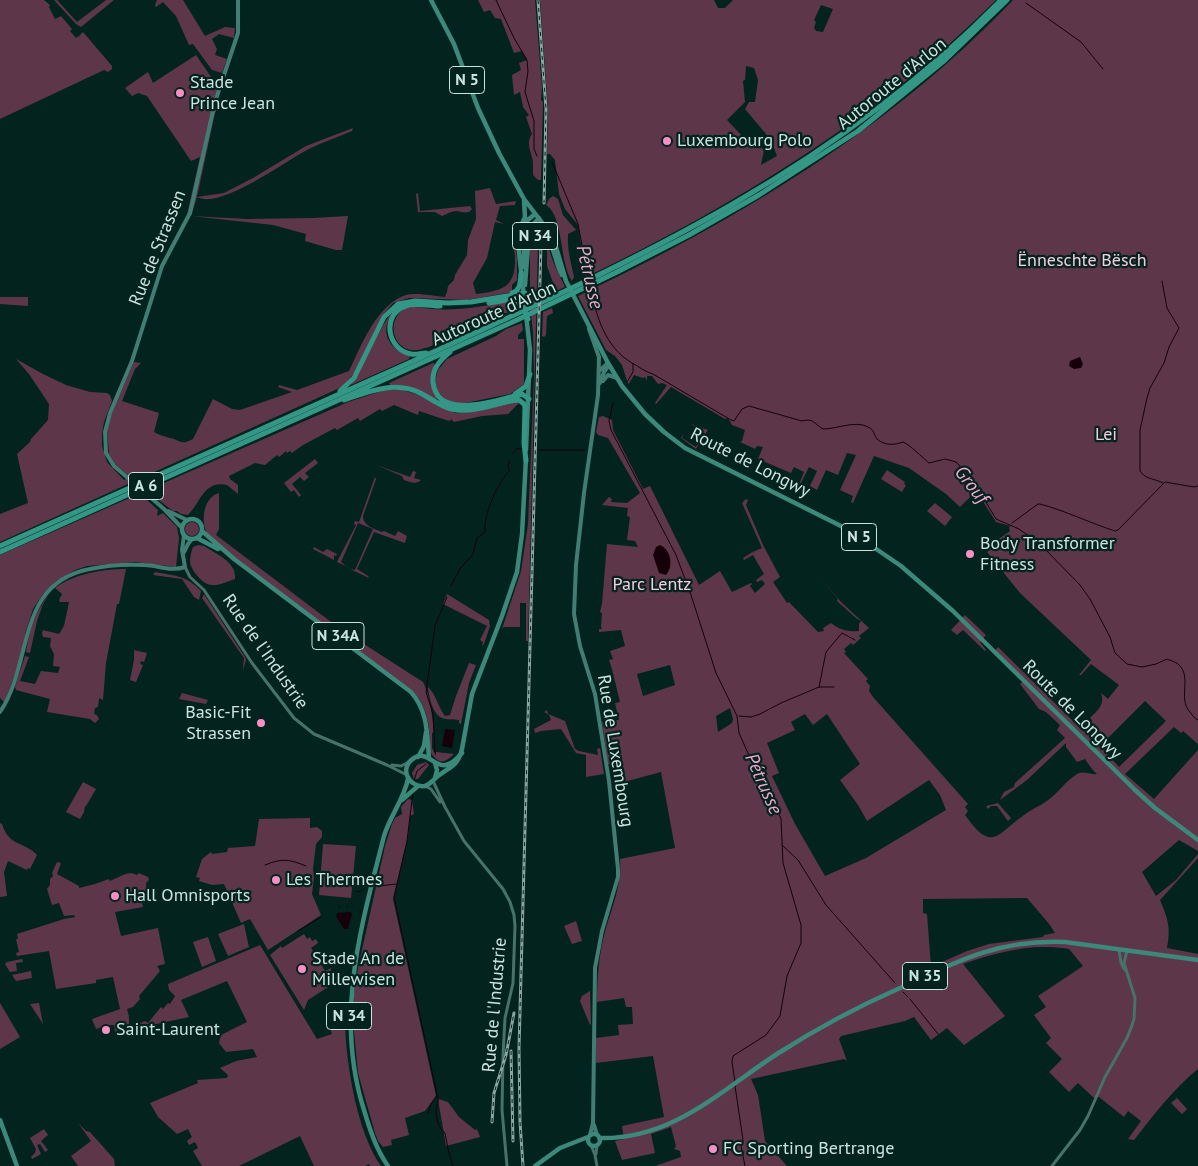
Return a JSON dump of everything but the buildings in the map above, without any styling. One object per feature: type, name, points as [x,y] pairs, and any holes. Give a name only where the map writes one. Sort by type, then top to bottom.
[{"type":"highway","name":"Autoroute d'Arlon","points":[[614,271],[716,214],[824,148],[903,90],[967,34],[1001,0]]},
{"type":"highway","name":"Autoroute d'Arlon","points":[[0,552],[460,345],[689,235],[759,195],[858,131],[945,60],[1007,0]]},
{"type":"highway","name":"A 6","points":[[448,303],[513,293],[520,286],[521,273]]},
{"type":"highway","name":"A 6","points":[[432,352],[410,354],[394,344],[390,323],[397,311],[413,304],[457,307],[510,300],[525,295]]},
{"type":"highway","name":"A 6","points":[[333,397],[354,378],[380,324],[391,309],[398,304],[408,301],[471,302],[525,295]]},
{"type":"highway","points":[[510,300],[518,302],[522,306],[528,319]]},
{"type":"highway","name":"Autoroute d'Arlon","points":[[0,546],[432,352],[516,317]]},
{"type":"highway","name":"A 6","points":[[460,345],[444,357],[435,368],[433,375],[435,390],[438,396],[449,404],[467,406],[522,394],[529,399]]},
{"type":"highway","name":"A 6","points":[[484,402],[523,390],[530,374]]},
{"type":"highway","name":"A 6","points":[[322,408],[373,390],[398,387],[409,388],[452,409],[463,410],[515,401],[522,402],[525,407],[524,443],[526,461]]},
{"type":"highway","name":"A 6","points":[[463,410],[515,399],[529,399]]},
{"type":"main road","name":"Rue de Strassen","points":[[182,528],[164,509],[114,466],[106,453],[104,440],[107,423],[132,361],[162,266],[184,229],[190,213],[215,102],[238,33],[238,0]]},
{"type":"main road","name":"Route de Longwy","points":[[430,0],[454,44],[487,129],[524,200],[553,237],[566,282],[608,364],[628,394],[645,414],[685,448],[847,529],[910,573],[953,611],[1135,790],[1155,808],[1198,840]]},
{"type":"main road","name":"N 34","points":[[462,753],[472,694],[502,616],[516,572],[522,534],[530,374],[528,319],[517,234],[525,217],[524,200]]},
{"type":"main road","name":"N 34","points":[[522,225],[537,216]]},
{"type":"main road","name":"N 34","points":[[525,295],[524,243],[528,230],[537,216]]},
{"type":"main road","name":"N 34","points":[[525,295],[528,246],[529,241],[537,235],[545,236],[550,242],[556,265],[566,282]]},
{"type":"main road","name":"Rue de Luxembourg","points":[[589,326],[591,338],[599,357],[598,395],[586,468],[574,597],[576,631],[591,680],[609,780],[618,869],[618,877],[602,931],[595,968],[593,1122],[589,1136]]},
{"type":"main road","points":[[599,372],[608,364]]},
{"type":"main road","points":[[598,395],[601,379],[608,364]]},
{"type":"main road","points":[[598,395],[605,377],[608,375],[617,378]]},
{"type":"main road","name":"Rue de Strassen","points":[[164,509],[186,520]]},
{"type":"main road","points":[[0,712],[13,686],[35,611],[44,596],[55,584],[72,574],[103,566],[144,565],[174,570],[185,567],[183,557],[182,550],[184,535],[182,528],[186,520],[192,518],[199,521],[202,525],[202,531],[188,544],[183,557]]},
{"type":"main road","name":"N 34A","points":[[202,531],[234,559],[414,694],[421,706],[427,725],[430,758]]},
{"type":"main road","points":[[184,535],[195,538]]},
{"type":"main road","name":"N 34A","points":[[195,538],[203,540],[234,559]]},
{"type":"main road","points":[[410,762],[418,756],[424,746],[427,725]]},
{"type":"main road","points":[[435,763],[446,765],[462,753]]},
{"type":"main road","points":[[408,777],[418,786],[425,786],[455,765],[462,753]]},
{"type":"main road","points":[[418,756],[430,758],[435,763],[437,770],[434,780]]},
{"type":"main road","name":"N 34","points":[[388,1166],[375,1145],[358,1089],[351,1053],[349,1012],[356,959],[377,862],[386,829],[407,786],[408,777],[406,770],[410,762]]},
{"type":"main road","name":"N 34","points":[[399,802],[418,786]]},
{"type":"main road","name":"N 35","points":[[598,1140],[637,1133],[670,1123],[705,1105],[799,1040],[846,1014],[951,964],[980,953],[1008,946],[1048,941],[1198,960]]},
{"type":"main road","points":[[0,1120],[17,1166]]},
{"type":"main road","name":"Rue de Luxembourg","points":[[593,1122],[598,1140]]},
{"type":"main road","points":[[589,1136],[598,1140]]},
{"type":"main road","points":[[535,1166],[560,1148],[589,1136]]},
{"type":"main road","points":[[589,1136],[590,1144]]},
{"type":"main road","points":[[576,1143],[590,1144],[598,1140]]},
{"type":"street","name":"Rue de l'Industrie","points":[[185,567],[190,577],[204,590],[252,663],[294,718],[314,734],[388,765],[408,777]]},
{"type":"street","points":[[388,765],[401,766],[410,762]]},
{"type":"street","name":"Rue de l'Industrie","points":[[434,780],[445,807],[464,841],[503,888],[514,915],[516,926],[513,983],[505,1018],[503,1056],[502,1110],[507,1166]]},
{"type":"street","name":"Rue de l'Industrie","points":[[425,786],[430,789],[445,807]]},
{"type":"street","points":[[1119,950],[1121,963],[1130,979]]},
{"type":"street","points":[[1052,1166],[1080,1130],[1105,1077],[1129,1034],[1134,1019],[1135,1006],[1130,979],[1124,963],[1127,951]]},
{"type":"street","name":"Rue de Luxembourg","points":[[597,1166],[598,1140]]},
{"type":"street","name":"Rue de Luxembourg","points":[[590,1144],[596,1155]]},
{"type":"green space","points":[[0,0],[44,0],[50,5],[49,7],[55,19],[61,16],[72,29],[70,31],[76,38],[78,36],[80,38],[79,36],[83,32],[112,66],[112,69],[108,72],[104,70],[0,119]]},
{"type":"green space","points":[[54,0],[57,0],[77,22],[106,0],[114,0],[81,27]]},
{"type":"green space","points":[[157,0],[183,0],[205,36],[225,27],[235,28],[234,38],[219,34],[212,39],[217,49],[215,55],[227,59],[222,73],[212,70],[193,44],[189,45],[176,16],[163,2],[156,7]]},
{"type":"green space","points":[[478,0],[535,0],[542,87],[541,100],[543,102],[541,180],[538,180],[533,175],[533,162],[529,145],[532,134],[526,117],[529,115],[523,107],[520,92],[514,95],[512,75],[521,70],[519,63],[527,60],[522,51],[514,53],[501,19],[495,18],[490,10],[484,12]]},
{"type":"green space","points":[[540,0],[714,0],[718,8],[725,8],[733,0],[996,0],[951,43],[903,83],[854,121],[803,156],[697,220],[586,277],[578,225],[565,209],[559,194],[555,160],[550,154],[547,154],[548,109]],"holes":[[[821,5],[833,9],[823,32],[816,31],[814,28],[816,22],[814,20]],[[746,66],[754,68],[758,80],[755,102],[749,102],[745,109],[771,140],[777,156],[761,165],[764,150],[751,137],[744,138],[727,120],[745,102],[743,81],[745,80]]]},
{"type":"green space","points":[[1013,0],[1198,0],[1198,744],[1183,731],[1181,733],[1174,727],[1125,774],[1154,799],[1198,750],[1198,851],[1179,840],[1142,872],[1156,896],[1176,880],[1198,854],[1198,858],[1160,900],[1168,924],[1167,948],[1198,954],[1198,1069],[1172,1094],[1134,1140],[1128,1139],[1141,1121],[1128,1111],[1124,1117],[1099,1097],[1094,1098],[1078,1083],[1069,1092],[1049,1072],[1062,1059],[1046,1043],[1051,1038],[1034,1015],[1046,1007],[1038,996],[1083,966],[1069,949],[1041,947],[1015,950],[963,964],[1005,1016],[964,1045],[947,1028],[931,1040],[914,1017],[905,1021],[841,1036],[839,1039],[847,1061],[844,1059],[751,1079],[758,1095],[765,1141],[787,1166],[655,1166],[681,1157],[680,1151],[674,1149],[676,1146],[671,1127],[651,1134],[655,1153],[622,1160],[615,1141],[624,1139],[622,1126],[664,1117],[653,1056],[596,1063],[596,1038],[619,1035],[618,1025],[633,1024],[632,1007],[626,1007],[624,998],[597,1002],[601,949],[618,887],[620,859],[675,848],[661,772],[624,782],[622,762],[608,764],[602,722],[619,720],[615,703],[620,702],[609,660],[613,659],[610,651],[625,646],[621,630],[599,632],[599,629],[602,629],[602,613],[600,612],[607,544],[638,547],[635,541],[627,540],[630,517],[627,516],[628,508],[602,505],[609,497],[612,499],[611,502],[627,503],[640,493],[608,438],[598,435],[596,432],[599,417],[603,416],[612,420],[613,430],[643,489],[650,486],[699,585],[720,571],[732,592],[751,583],[750,586],[755,593],[765,584],[762,580],[757,582],[756,580],[764,574],[753,555],[744,560],[743,558],[762,548],[742,503],[746,499],[748,500],[746,505],[763,545],[780,577],[773,582],[787,603],[789,602],[818,632],[824,631],[823,628],[831,623],[844,630],[859,631],[861,621],[837,601],[838,599],[817,574],[841,602],[869,628],[859,636],[861,638],[853,645],[851,643],[844,649],[846,652],[844,653],[868,679],[866,681],[870,686],[869,691],[873,697],[968,804],[965,807],[968,811],[965,815],[982,834],[994,837],[1000,834],[1050,799],[1079,773],[1097,774],[1085,759],[1077,762],[1066,747],[1066,743],[1027,780],[1000,800],[1004,792],[1014,787],[1015,783],[1065,738],[1057,730],[1060,725],[1046,712],[1039,709],[1020,684],[1023,681],[994,652],[998,647],[1080,728],[1088,720],[1090,722],[1092,720],[1090,718],[1100,707],[1102,701],[1101,693],[1108,699],[1119,685],[1091,664],[1079,675],[1091,660],[1020,593],[987,552],[994,547],[992,544],[1010,531],[1010,526],[996,522],[975,492],[960,507],[946,494],[909,468],[874,456],[853,503],[851,502],[853,496],[840,490],[856,455],[847,453],[838,475],[826,470],[817,490],[810,486],[817,471],[809,467],[794,497],[804,472],[794,467],[791,473],[758,459],[763,447],[757,446],[755,449],[740,442],[745,430],[732,425],[728,418],[725,419],[671,387],[656,404],[667,385],[658,384],[652,376],[647,376],[647,381],[645,377],[634,375],[628,384],[622,365],[615,356],[606,350],[578,296],[696,236],[809,168],[916,90],[966,47]],"holes":[[[670,665],[675,685],[643,696],[637,674]],[[1145,701],[1166,721],[1119,767],[1100,746]],[[730,708],[733,719],[732,723],[718,732],[716,716]],[[805,714],[813,725],[827,714],[860,764],[840,780],[867,821],[929,780],[940,795],[946,810],[866,858],[825,876],[795,824],[772,776],[779,773],[767,743],[795,730],[791,722]],[[1027,898],[1055,933],[1044,935],[1043,937],[989,944],[967,951],[931,967],[927,914],[923,913],[923,899]]]},
{"type":"green space","points":[[196,55],[218,87],[212,105],[216,107],[217,103],[223,104],[215,113],[197,197],[191,216],[187,215],[200,157],[191,161],[147,96],[138,93],[132,96],[125,88],[148,72],[153,83]]},
{"type":"green space","points":[[353,128],[352,131],[309,149],[237,190],[221,197],[208,199],[197,197],[224,193],[306,146]]},
{"type":"green space","points":[[490,188],[496,204],[516,201],[515,205],[500,206],[496,220],[504,224],[495,222],[487,258],[473,283],[476,294],[500,289],[510,282],[515,268],[514,239],[517,259],[517,280],[512,285],[512,292],[467,300],[409,298],[393,303],[382,316],[355,372],[344,386],[0,542],[0,514],[28,503],[17,454],[30,442],[48,420],[49,404],[29,374],[16,359],[66,385],[90,392],[107,393],[110,395],[112,401],[104,422],[102,446],[107,462],[124,480],[130,477],[115,464],[109,454],[107,431],[111,415],[134,362],[141,363],[135,369],[122,401],[159,413],[154,432],[183,442],[193,439],[213,399],[232,409],[240,410],[292,392],[278,387],[279,385],[297,390],[349,371],[378,316],[396,300],[406,295],[415,294],[445,297],[448,286],[454,280],[467,255],[468,240],[476,219],[475,191]]},
{"type":"green space","points":[[418,193],[420,211],[470,206],[472,209],[469,212],[455,211],[442,216],[435,212],[418,212],[416,194]]},
{"type":"green space","points":[[553,196],[558,199],[563,215],[576,230],[568,234],[574,277],[572,281],[565,263],[556,219],[546,205]]},
{"type":"green space","points":[[191,216],[247,219],[348,216],[342,250],[336,250],[305,241],[306,234],[273,225]]},
{"type":"green space","points":[[542,240],[547,244],[538,243],[528,641],[526,641],[526,603],[520,603],[520,627],[504,627],[502,629],[521,571],[528,524],[534,376],[530,304],[530,248],[535,241]]},
{"type":"green space","points":[[547,244],[565,287],[556,291],[547,266]]},
{"type":"green space","points":[[0,297],[28,297],[28,306],[0,304]]},
{"type":"green space","points":[[512,301],[520,307],[426,348],[407,349],[401,346],[395,335],[394,323],[396,318],[405,309],[411,307],[462,309]]},
{"type":"green space","points":[[552,308],[553,313],[547,316],[546,335],[544,337],[542,336],[543,312]]},
{"type":"green space","points":[[391,313],[387,324],[387,336],[396,349],[410,356],[409,359],[351,385],[382,327]]},
{"type":"green space","points":[[522,323],[523,330],[518,335],[518,339],[524,339],[524,384],[510,394],[465,403],[448,401],[441,395],[437,390],[435,381],[438,370],[447,359],[496,336],[506,329]]},
{"type":"green space","points":[[433,363],[435,364],[432,387],[437,398],[436,400],[401,386],[390,385],[389,383]]},
{"type":"green space","points":[[385,390],[402,390],[416,394],[455,413],[470,412],[520,402],[508,414],[482,416],[454,422],[451,419],[450,421],[419,411],[418,415],[394,405],[382,411],[380,409],[360,421],[358,418],[337,430],[335,428],[292,453],[290,451],[287,453],[286,451],[279,457],[277,455],[265,465],[255,463],[229,476],[238,485],[238,494],[227,485],[219,484],[213,486],[204,493],[188,515],[173,511],[153,496],[147,500],[158,510],[157,516],[163,513],[177,527],[179,538],[176,567],[135,562],[87,566],[75,570],[56,581],[43,594],[33,609],[26,631],[22,655],[6,699],[4,702],[0,698],[0,555],[348,402]]},
{"type":"green space","points":[[691,424],[708,430],[696,449],[681,438],[684,433],[682,438],[696,447],[705,434]]},
{"type":"green space","points":[[315,459],[318,463],[305,473],[309,477],[304,481],[300,477],[292,484],[301,495],[299,497],[294,490],[291,492],[284,483]]},
{"type":"green space","points":[[376,465],[410,477],[413,471],[416,472],[414,478],[421,480],[415,483],[408,482],[402,476]]},
{"type":"green space","points":[[887,470],[905,482],[904,484],[906,485],[902,492],[881,479]]},
{"type":"green space","points":[[375,477],[376,479],[363,516],[365,522],[370,527],[382,532],[384,531],[395,536],[398,531],[407,536],[405,543],[374,532],[357,569],[369,578],[350,569],[355,570],[373,529],[358,523],[341,562],[346,566],[337,562],[356,525],[354,524],[355,521],[359,522]]},
{"type":"green space","points":[[219,493],[219,529],[216,535],[339,628],[423,682],[433,720],[432,748],[436,756],[436,752],[454,754],[450,758],[441,761],[430,752],[428,720],[422,705],[413,691],[225,551],[210,536],[206,531],[204,521],[205,509],[210,499]]},
{"type":"green space","points":[[935,503],[952,517],[945,526],[927,511]]},
{"type":"green space","points":[[192,522],[197,524],[199,529],[197,534],[192,536],[187,534],[185,529],[187,524]]},
{"type":"green space","points":[[198,545],[204,546],[220,555],[229,563],[235,573],[235,579],[215,585],[205,583],[195,573],[190,563],[193,547]]},
{"type":"green space","points":[[314,547],[323,552],[327,549],[337,554],[336,556],[334,555],[334,560],[313,549]]},
{"type":"green space","points":[[126,569],[119,604],[117,604],[106,663],[103,700],[99,698],[98,707],[95,708],[94,714],[99,719],[95,723],[90,719],[47,712],[50,699],[16,690],[15,687],[25,656],[29,657],[20,681],[35,684],[41,671],[58,673],[60,667],[53,666],[54,654],[50,646],[51,638],[43,637],[42,633],[43,630],[59,634],[64,626],[69,602],[60,602],[62,594],[55,588],[70,579],[89,573]]},
{"type":"green space","points":[[155,572],[180,577],[190,582],[201,591],[199,600],[194,597],[182,579],[153,575]]},
{"type":"green space","points":[[51,591],[43,604],[37,621],[30,653],[26,652],[34,620],[41,606]]},
{"type":"green space","points":[[204,594],[245,657],[243,670],[244,658],[202,598]]},
{"type":"green space","points":[[447,594],[489,620],[490,626],[482,646],[483,642],[480,640],[487,626],[443,604]]},
{"type":"green space","points":[[965,615],[986,635],[980,642],[985,651],[963,630],[957,635],[951,630]]},
{"type":"green space","points":[[134,650],[147,653],[144,662],[141,661],[140,664],[143,665],[136,682],[130,680]]},
{"type":"green space","points":[[469,663],[476,665],[469,683],[461,724],[459,720],[444,719],[439,716],[432,704],[428,687],[445,716],[450,715]]},
{"type":"green space","points":[[182,693],[208,700],[206,704],[179,699]]},
{"type":"green space","points":[[547,710],[548,714],[565,721],[575,749],[598,755],[597,749],[600,748],[604,774],[586,777],[586,755],[576,753],[561,729],[535,733],[534,729],[551,720],[549,715],[544,712]]},
{"type":"green space","points":[[426,762],[429,765],[418,779],[414,779],[412,773],[417,765]]},
{"type":"green space","points":[[83,782],[96,789],[85,806],[80,819],[66,812]]},
{"type":"green space","points":[[408,799],[412,800],[414,814],[410,816],[408,837],[393,899],[436,1096],[425,1111],[405,1118],[409,1135],[391,1140],[392,1145],[383,1147],[375,1133],[358,1073],[353,1021],[354,995],[358,968],[385,846],[392,824],[395,818],[402,814],[401,807]]},
{"type":"green space","points":[[998,803],[1011,818],[1008,821],[997,806],[991,806],[988,809],[986,806]]},
{"type":"green space","points":[[310,818],[310,828],[317,827],[322,831],[322,837],[316,844],[312,894],[321,915],[268,950],[250,919],[241,923],[224,884],[212,885],[199,881],[200,878],[196,877],[202,859],[211,852],[212,854],[227,852],[228,848],[255,846],[259,819]]},
{"type":"green space","points":[[0,823],[9,837],[37,855],[30,869],[28,868],[27,870],[8,861],[4,872],[7,896],[0,897]]},
{"type":"green space","points":[[323,844],[356,846],[351,898],[319,895]]},
{"type":"green space","points":[[57,862],[61,863],[57,874],[79,886],[79,888],[109,879],[110,881],[130,873],[137,875],[139,873],[148,877],[149,880],[146,883],[147,902],[142,903],[143,907],[115,912],[121,936],[158,928],[165,964],[157,966],[160,971],[139,996],[140,999],[133,1007],[127,1009],[129,1031],[116,1035],[114,1025],[96,1029],[92,1019],[120,1009],[113,977],[96,980],[96,983],[56,989],[49,951],[17,956],[16,953],[19,952],[16,939],[18,939],[17,934],[75,917],[74,915],[64,916],[59,903],[52,905],[47,889]]},
{"type":"green space","points":[[576,921],[582,941],[572,944],[564,926]]},
{"type":"green space","points":[[244,924],[249,947],[228,956],[218,934]]},
{"type":"green space","name":"Stade An de Millewisen","points":[[304,934],[307,939],[310,937],[312,941],[316,939],[318,943],[311,948],[325,971],[331,968],[331,971],[328,973],[330,976],[332,974],[332,980],[335,978],[337,971],[340,971],[339,980],[308,1000],[304,1010],[270,955],[281,946],[282,948]]},
{"type":"green space","points":[[208,937],[216,961],[202,967],[193,942]]},
{"type":"green space","points":[[260,945],[317,1039],[332,1034],[329,1026],[345,1023],[348,1058],[359,1117],[365,1135],[381,1166],[370,1166],[369,1164],[365,1166],[314,1166],[300,1136],[239,1166],[202,1166],[193,1151],[198,1148],[195,1142],[189,1145],[187,1141],[192,1137],[188,1129],[177,1134],[158,1117],[150,1103],[198,1083],[197,1080],[227,1078],[228,1075],[220,1068],[236,1061],[257,1057],[253,1049],[226,1052],[219,1043],[221,1035],[247,1022],[227,981],[181,1000],[189,1017],[133,1029],[135,1025],[145,1021],[148,1023],[161,1007],[163,1009],[168,1003],[170,1004],[175,996],[169,990],[168,984]]},
{"type":"green space","points":[[22,959],[23,962],[16,963],[17,971],[10,972],[5,964],[7,962]]},
{"type":"green space","points":[[31,971],[32,978],[16,981],[12,975]]},
{"type":"green space","points":[[590,991],[590,1025],[580,1001],[582,996]]},
{"type":"green space","points":[[0,1003],[20,1037],[0,1049]]},
{"type":"green space","points":[[39,1003],[43,1024],[30,1004]]},
{"type":"green space","points":[[1177,1098],[1187,1109],[1182,1114],[1171,1103]]},
{"type":"green space","points":[[438,1099],[448,1102],[459,1117],[475,1130],[477,1129],[480,1137],[446,1146]]},
{"type":"green space","points":[[78,1123],[86,1131],[90,1132],[114,1159],[115,1166],[78,1166],[71,1156],[91,1141]]},
{"type":"green space","points":[[44,1129],[48,1135],[41,1141],[48,1150],[45,1152],[40,1144],[37,1145],[41,1154],[32,1159],[31,1157],[36,1149],[30,1138]]},
{"type":"shaded area","points":[[1080,357],[1083,364],[1081,368],[1074,369],[1069,366],[1070,361]]},
{"type":"shaded area","points":[[660,545],[669,554],[671,563],[666,575],[659,573],[653,555],[656,547]]},
{"type":"shaded area","points":[[445,729],[455,730],[452,748],[442,746]]},
{"type":"shaded area","points":[[350,912],[352,914],[348,929],[344,929],[336,916],[337,913]]},
{"type":"waterway","name":"Pétrusse","points":[[496,0],[527,60],[528,71],[525,92],[534,121],[534,149],[537,156]]},
{"type":"waterway","points":[[1026,3],[1081,42],[1103,69]]},
{"type":"waterway","name":"Pétrusse","points":[[552,162],[578,224],[588,277]]},
{"type":"waterway","points":[[1162,281],[1167,308],[1179,328],[1147,398],[1140,430],[1140,471],[1142,474],[1163,483]]},
{"type":"waterway","name":"Grouf","points":[[590,286],[603,330],[608,340],[623,356],[645,371],[731,420],[734,421],[742,409],[749,406],[802,421],[811,421],[823,429],[858,424],[872,429],[877,439],[883,443],[897,444],[903,442],[929,463],[945,459],[956,462],[972,479],[996,519],[1019,529],[1040,544],[1080,585],[1090,599],[1110,637],[1115,653],[1127,664],[1142,667],[1167,659],[1178,664],[1184,675],[1186,706],[1198,720]]},
{"type":"waterway","name":"Pétrusse","points":[[627,382],[633,372],[633,364]]},
{"type":"waterway","name":"Pétrusse","points":[[613,403],[609,421],[611,430],[676,555],[716,673],[737,716],[739,733],[781,819],[783,863],[801,925],[801,943],[787,976],[780,1016],[766,1035],[733,1056],[735,1082]]},
{"type":"waterway","points":[[513,453],[516,449],[522,448]]},
{"type":"waterway","points":[[539,450],[585,450]]},
{"type":"waterway","points":[[451,586],[460,569],[473,554],[477,538],[485,532],[486,517],[492,499],[505,475],[510,470],[508,468],[509,461]]},
{"type":"waterway","points":[[1012,523],[1040,504],[1115,531],[1165,482],[1198,486]]},
{"type":"waterway","points":[[435,753],[433,714],[426,692],[435,626],[447,597]]},
{"type":"waterway","points":[[819,687],[826,652],[842,633],[855,640]]},
{"type":"waterway","points":[[739,716],[751,717],[819,687],[834,687]]},
{"type":"waterway","points":[[414,781],[417,771],[426,764]]},
{"type":"waterway","points":[[413,792],[407,841],[394,897],[438,1099],[437,1117],[445,1133],[453,1166]]},
{"type":"waterway","points":[[782,845],[798,860],[826,905],[895,983]]},
{"type":"waterway","points":[[265,865],[286,860],[306,866]]},
{"type":"waterway","points":[[379,886],[396,884]]},
{"type":"waterway","points":[[357,892],[363,890]]},
{"type":"waterway","points":[[298,931],[321,917]]},
{"type":"waterway","points":[[903,992],[908,997]]},
{"type":"waterway","points":[[910,999],[938,1034]]},
{"type":"waterway","name":"Pétrusse","points":[[735,1086],[745,1166]]},
{"type":"waterway","points":[[428,1114],[431,1104],[437,1095]]},
{"type":"railway","points":[[538,0],[546,109],[544,203]]},
{"type":"railway","points":[[523,1166],[520,1122],[519,1048],[541,243]]},
{"type":"railway","points":[[492,1122],[494,1093],[506,1055],[514,1013]]},
{"type":"railway","points":[[511,1051],[513,1141]]},
{"type":"place","name":"Stade Prince Jean","points":[[180,93]]},
{"type":"place","name":"Luxembourg Polo","points":[[667,141]]},
{"type":"place","name":"Body Transformer Fitness","points":[[970,554]]},
{"type":"place","name":"Basic-Fit Strassen","points":[[261,723]]},
{"type":"place","name":"Les Thermes","points":[[276,880]]},
{"type":"place","name":"Hall Omnisports","points":[[115,896]]},
{"type":"place","name":"Stade An de Millewisen","points":[[302,969]]},
{"type":"place","name":"Saint-Laurent","points":[[106,1030]]},
{"type":"place","name":"FC Sporting Bertrange","points":[[713,1149]]},
{"type":"park label","name":"Ënneschte Bësch","points":[[1082,261]]},
{"type":"park label","name":"Lei","points":[[1106,435]]},
{"type":"park label","name":"Parc Lentz","points":[[652,585]]}]
